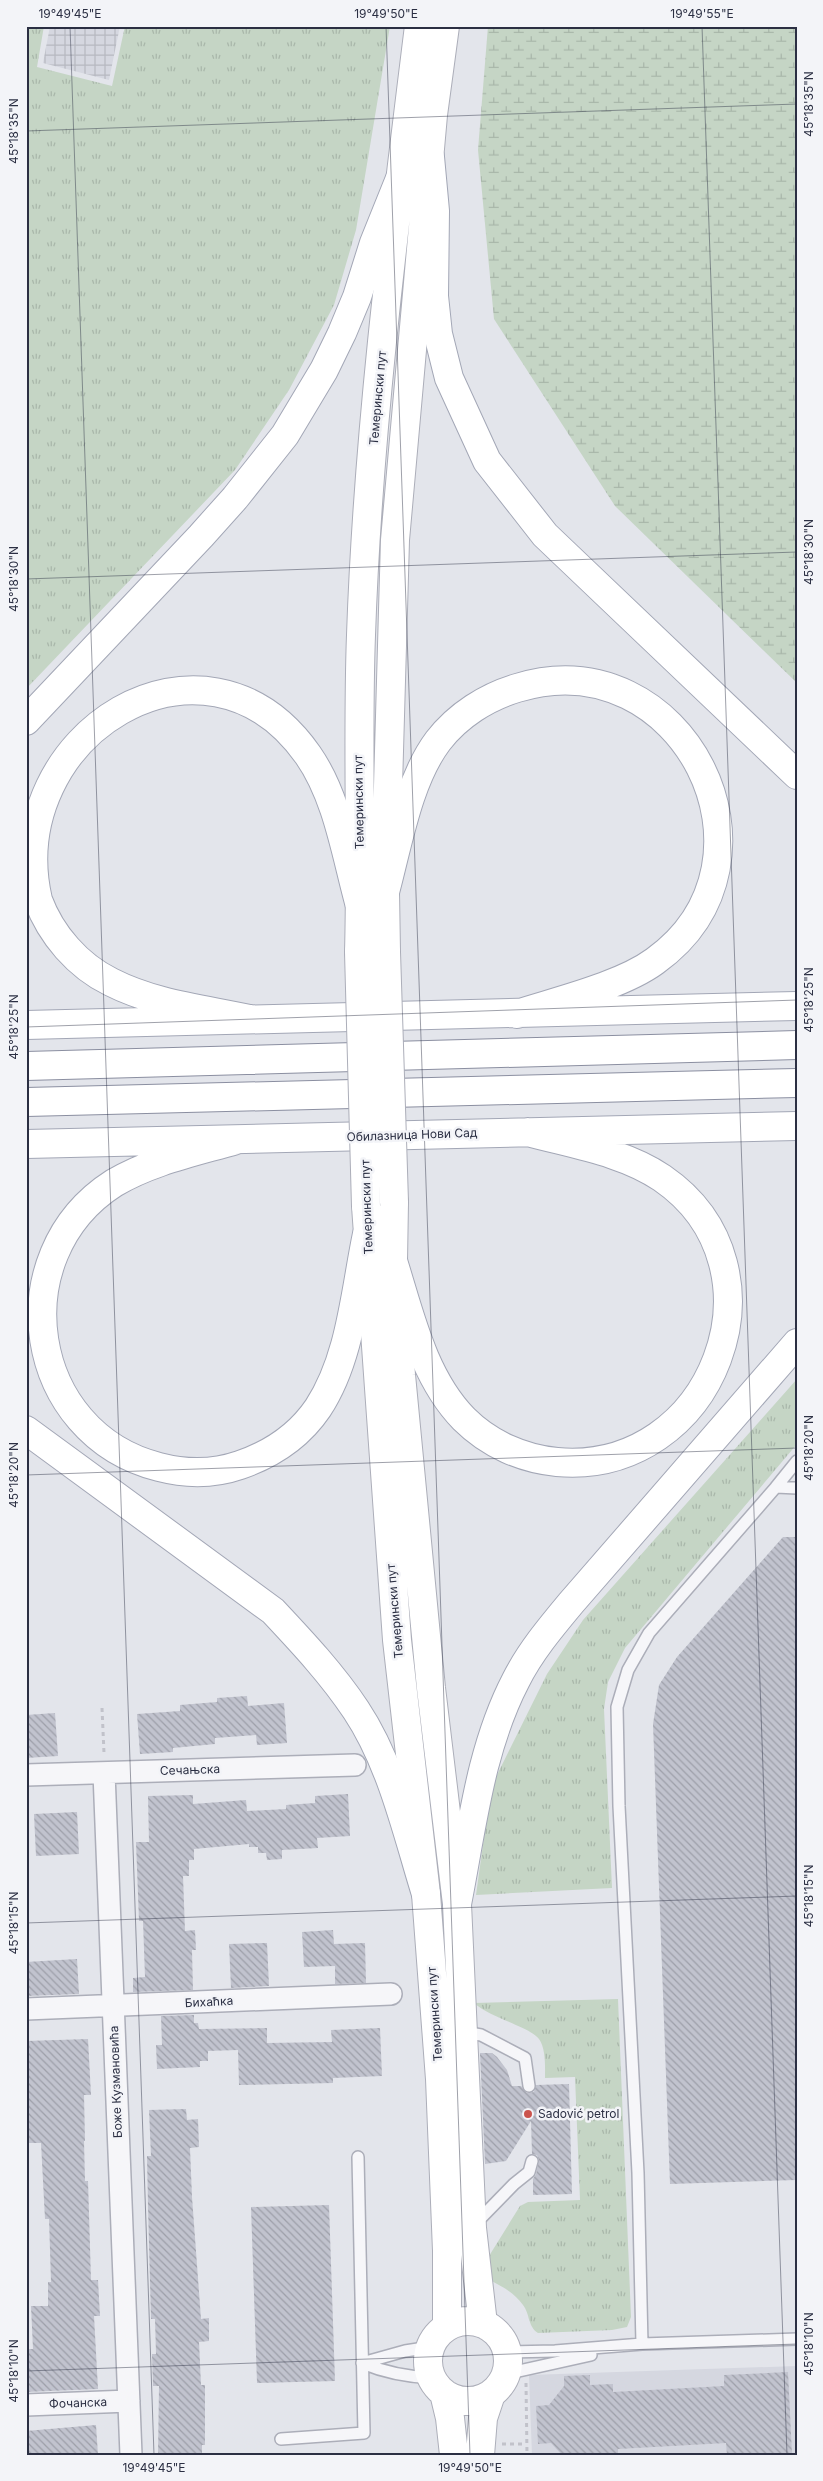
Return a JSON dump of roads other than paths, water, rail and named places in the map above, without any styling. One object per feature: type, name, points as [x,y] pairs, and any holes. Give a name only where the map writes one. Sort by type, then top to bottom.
[{"type":"main road","name":"Темерински пут","points":[[419,26],[400,176],[380,374],[365,552],[358,756],[359,952],[367,1234],[397,1640],[426,1894],[440,2079],[447,2251],[439,2337]]},
{"type":"main road","name":"Темерински пут","points":[[445,26],[430,157],[395,540],[385,892],[394,1202],[393,1261],[400,1375],[428,1659],[457,1904],[472,2228],[475,2271],[483,2324]]},
{"type":"main road","points":[[430,157],[435,211],[434,296],[438,334],[449,378],[487,461],[545,535],[797,775]]},
{"type":"main road","points":[[26,721],[206,529],[285,435],[324,370],[342,333],[357,297],[374,243],[400,176]]},
{"type":"main road","points":[[385,892],[410,801],[427,757],[448,729],[490,698],[526,685],[546,682],[583,682],[610,689],[636,699],[667,720],[688,744],[697,758],[711,790],[716,811],[718,850],[715,869],[704,903],[683,934],[668,949],[636,972],[517,1014]]},
{"type":"main road","points":[[249,1018],[153,999],[111,982],[80,961],[56,935],[37,898],[29,868],[30,821],[46,775],[73,738],[97,718],[123,704],[167,691],[215,694],[234,698],[261,712],[286,730],[318,770],[338,824],[360,906]]},
{"type":"main road","points":[[26,1025],[249,1018],[517,1014],[797,1006]]},
{"type":"main road","points":[[26,1066],[797,1045]]},
{"type":"main road","points":[[26,1102],[797,1083]]},
{"type":"main road","name":"Обилазница Нови Сад","points":[[26,1144],[797,1126]]},
{"type":"main road","points":[[393,1261],[425,1356],[441,1389],[464,1419],[492,1440],[526,1456],[545,1461],[585,1462],[603,1460],[638,1448],[677,1422],[696,1400],[708,1382],[717,1363],[726,1331],[728,1296],[726,1277],[718,1250],[706,1225],[697,1212],[674,1188],[647,1170],[615,1157],[528,1132]]},
{"type":"main road","points":[[236,1140],[168,1160],[114,1184],[81,1211],[56,1249],[45,1272],[40,1299],[42,1341],[52,1374],[71,1408],[98,1437],[122,1453],[142,1462],[186,1472],[220,1471],[252,1461],[282,1446],[311,1418],[325,1396],[337,1370],[347,1335],[367,1234]]},
{"type":"main road","points":[[457,1904],[484,1762],[516,1679],[549,1630],[611,1554],[797,1342]]},
{"type":"main road","points":[[26,1430],[273,1611],[307,1647],[340,1687],[372,1738],[387,1770],[426,1894]]},
{"type":"main road","points":[[454,2455],[450,2418],[429,2360],[439,2337],[464,2321],[483,2324],[494,2331],[502,2341],[507,2372],[483,2418],[480,2455]]},
{"type":"main road","points":[[438,2386],[455,2400],[467,2402],[480,2400],[507,2372]]},
{"type":"street","name":"Сечањска","points":[[26,1775],[355,1765]]},
{"type":"street","name":"Боже Кузмановића","points":[[104,1773],[131,2455]]},
{"type":"street","name":"Бихаћка","points":[[26,2009],[391,1994]]},
{"type":"street","name":"Фочанска","points":[[26,2405],[129,2401]]},
{"type":"lane","points":[[642,2344],[638,2173],[619,1787],[617,1707],[628,1670],[649,1633],[797,1461]]},
{"type":"lane","points":[[776,1487],[797,1488]]},
{"type":"lane","points":[[464,2032],[481,2035],[525,2058],[529,2086]]},
{"type":"lane","points":[[281,2439],[364,2434],[358,2157]]},
{"type":"lane","points":[[472,2228],[488,2210],[529,2172],[532,2161]]},
{"type":"lane","points":[[362,2363],[406,2351],[439,2337]]},
{"type":"lane","points":[[507,2372],[554,2351],[642,2344],[797,2339]]},
{"type":"lane","points":[[507,2372],[642,2344]]},
{"type":"lane","points":[[362,2363],[380,2371],[438,2386]]},
{"type":"place","name":"Sadović petrol","points":[[528,2114]]}]
